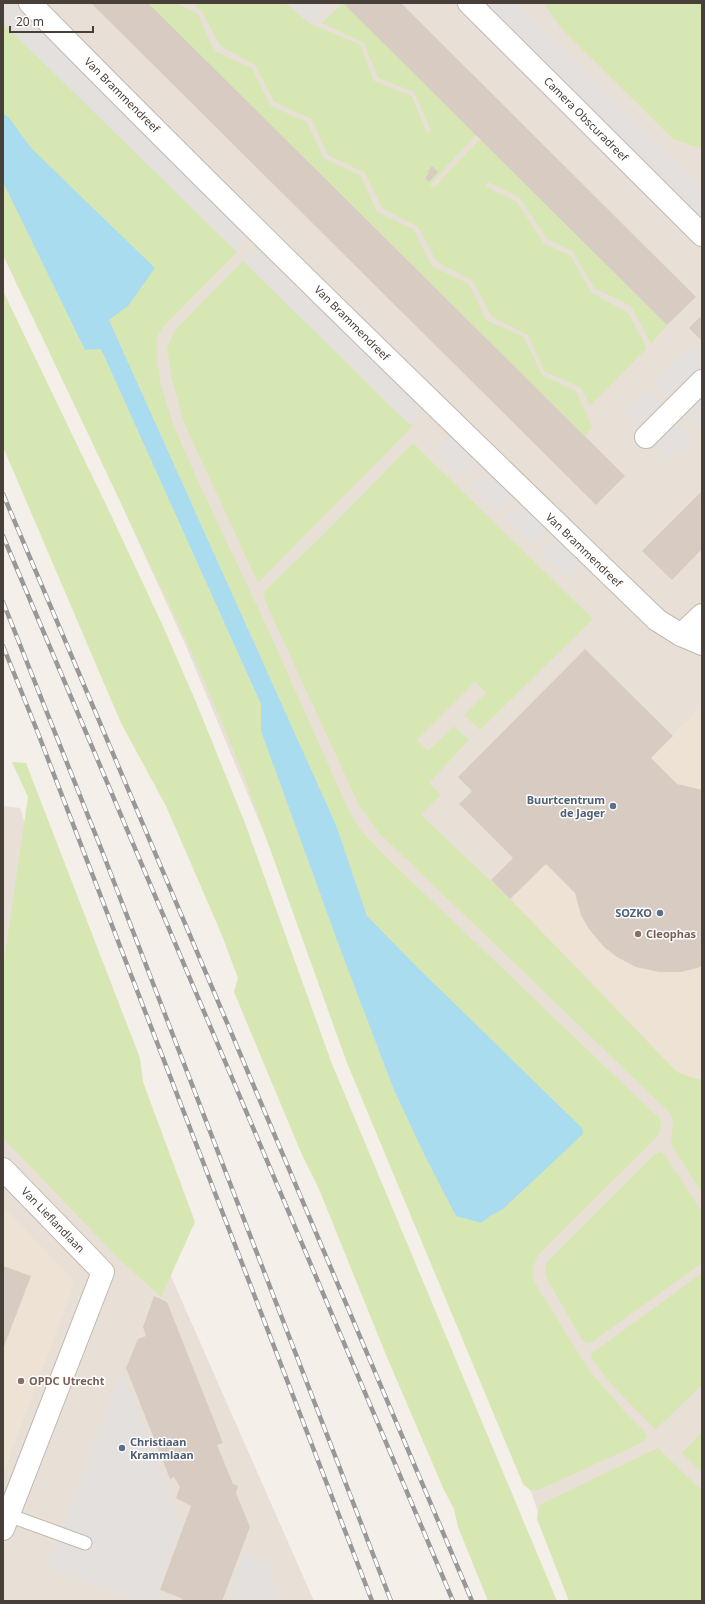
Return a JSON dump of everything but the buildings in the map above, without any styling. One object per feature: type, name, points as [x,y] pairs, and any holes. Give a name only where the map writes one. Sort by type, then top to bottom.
[{"type":"street","name":"Van Brammendreef","points":[[30,3],[409,380],[571,538],[657,620],[681,635],[702,644]]},
{"type":"street","name":"Camera Obscuradreef","points":[[469,3],[702,235]]},
{"type":"street","points":[[646,437],[702,380]]},
{"type":"street","points":[[681,635],[702,615]]},
{"type":"street","name":"Van Lieflandlaan","points":[[3,1169],[103,1272],[6,1522]]},
{"type":"lane","points":[[6,1522],[85,1543]]},
{"type":"shaded area","points":[[3,3],[702,3],[702,1601],[569,1601],[507,1423],[346,1030],[186,646],[3,245]]},
{"type":"shaded area","points":[[3,3],[11,3],[249,235],[235,250],[3,23]]},
{"type":"shaded area","points":[[286,3],[328,3],[309,23]]},
{"type":"shaded area","points":[[486,3],[516,3],[702,187],[702,221]]},
{"type":"shaded area","points":[[258,247],[423,410],[409,424],[243,261]]},
{"type":"shaded area","points":[[691,344],[702,356],[702,367],[670,399],[654,382]]},
{"type":"shaded area","points":[[646,389],[662,406],[640,428],[623,412]]},
{"type":"shaded area","points":[[702,393],[702,427],[700,429],[683,412]]},
{"type":"shaded area","points":[[676,420],[693,437],[670,459],[654,443]]},
{"type":"shaded area","points":[[449,436],[475,461],[460,477],[434,451]]},
{"type":"shaded area","points":[[486,471],[512,496],[497,512],[471,487]]},
{"type":"shaded area","points":[[520,505],[547,530],[531,545],[506,520]]},
{"type":"shaded area","points":[[555,538],[581,563],[566,578],[540,554]]},
{"type":"shaded area","points":[[697,710],[702,715],[702,1080],[677,1072],[510,899]]},
{"type":"shaded area","points":[[3,806],[20,808],[170,1274],[314,1601],[3,1601]]},
{"type":"shaded area","name":"OPDC Utrecht","points":[[3,1206],[68,1274],[72,1279],[73,1288],[3,1474]]},
{"type":"shaded area","name":"Christiaan Krammlaan","points":[[122,1371],[182,1525],[156,1596],[169,1601],[126,1601],[128,1597],[46,1567]]},
{"type":"shaded area","points":[[244,1553],[266,1561],[281,1601],[226,1601]]},
{"type":"green space","points":[[148,3],[176,3],[198,14],[214,51],[252,68],[271,106],[307,122],[324,158],[361,176],[377,212],[413,229],[432,266],[469,284],[486,320],[524,337],[542,375],[576,391],[592,427],[585,436]]},
{"type":"green space","points":[[195,3],[286,3],[309,23],[361,45],[374,81],[412,96],[428,135],[431,131],[414,92],[378,78],[364,43],[322,23],[343,3],[476,135],[430,185],[433,188],[480,139],[667,325],[651,344],[631,306],[594,288],[572,251],[547,239],[519,197],[488,182],[485,186],[517,202],[544,244],[570,255],[591,292],[628,313],[647,348],[590,406],[581,388],[544,371],[528,335],[492,317],[473,281],[437,262],[418,227],[382,208],[365,173],[328,155],[311,119],[274,102],[255,65],[220,46],[202,11],[195,6]]},
{"type":"green space","points":[[544,3],[702,3],[702,149],[673,139],[560,27]]},
{"type":"green space","points":[[3,23],[237,252],[164,326],[158,335],[157,358],[161,385],[173,424],[197,479],[267,627],[349,811],[359,828],[384,855],[660,1119],[661,1129],[656,1138],[539,1254],[535,1261],[533,1271],[535,1283],[589,1370],[624,1411],[646,1433],[647,1438],[637,1445],[543,1488],[531,1491],[523,1484],[347,1063],[242,771],[220,718],[188,644],[3,255],[3,182],[85,350],[101,349],[261,704],[261,731],[341,951],[394,1090],[424,1154],[456,1216],[481,1223],[490,1216],[502,1210],[582,1134],[582,1129],[367,916],[336,825],[109,320],[128,306],[32,149],[9,118],[3,113]]},
{"type":"green space","points":[[243,261],[413,426],[259,582],[257,581],[184,423],[172,380],[167,347],[175,330]]},
{"type":"green space","points":[[3,291],[111,515],[162,624],[196,702],[245,823],[332,1064],[557,1601],[488,1601],[458,1527],[454,1509],[444,1490],[386,1355],[319,1189],[302,1155],[234,992],[238,978],[221,933],[166,806],[121,723],[3,447]]},
{"type":"green space","points":[[413,443],[593,619],[480,730],[464,715],[486,693],[475,682],[417,740],[428,751],[454,726],[469,740],[429,783],[441,795],[421,815],[510,899],[677,1072],[702,1080],[702,1193],[671,1144],[673,1123],[672,1116],[667,1110],[378,832],[359,805],[264,599],[265,590],[316,542]]},
{"type":"green space","points":[[12,762],[26,763],[140,1058],[143,1082],[195,1222],[161,1297],[120,1260],[3,1138],[3,967],[28,797]]},
{"type":"green space","points":[[660,1152],[664,1154],[702,1212],[702,1263],[592,1342],[588,1343],[582,1340],[547,1279],[545,1267],[549,1260],[655,1154]]},
{"type":"green space","points":[[702,1273],[702,1385],[656,1429],[609,1382],[591,1357],[591,1354]]},
{"type":"green space","points":[[702,1432],[702,1473],[682,1453]]},
{"type":"green space","points":[[658,1448],[702,1491],[702,1601],[569,1601],[537,1519],[538,1510],[541,1504]]},
{"type":"water","points":[[3,113],[9,118],[32,149],[155,268],[128,306],[109,320],[336,825],[367,916],[418,968],[582,1128],[583,1134],[502,1210],[490,1216],[481,1223],[456,1216],[424,1154],[394,1090],[341,951],[261,731],[261,704],[101,349],[85,350],[3,182]]},
{"type":"railway","points":[[3,494],[472,1601]]},
{"type":"railway","points":[[3,536],[453,1601]]},
{"type":"railway","points":[[3,602],[102,851],[391,1601]]},
{"type":"railway","points":[[3,646],[36,728],[372,1601]]},
{"type":"place","name":"Buurtcentrum de Jager","points":[[613,806]]},
{"type":"place","name":"SOZKO","points":[[660,913]]},
{"type":"place","name":"Cleophas","points":[[638,934]]},
{"type":"place","name":"OPDC Utrecht","points":[[21,1381]]},
{"type":"place","name":"Christiaan Krammlaan","points":[[122,1448]]}]
